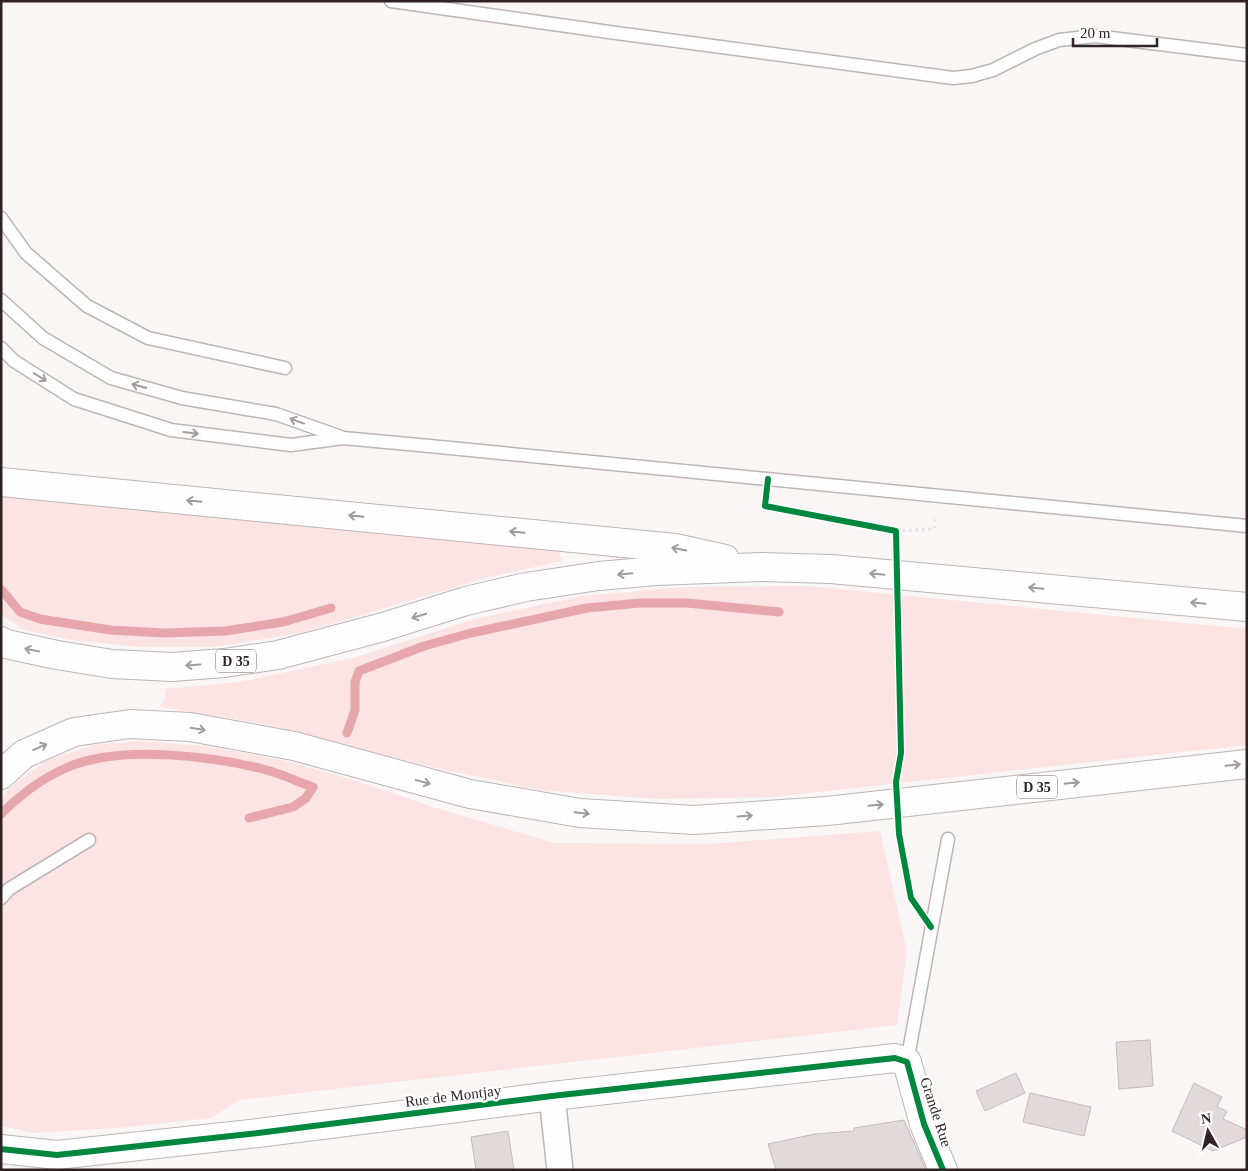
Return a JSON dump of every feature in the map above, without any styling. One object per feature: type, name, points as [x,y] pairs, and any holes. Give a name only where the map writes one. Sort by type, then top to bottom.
[{"type":"main road","points":[[1,482],[675,548],[761,567]]},
{"type":"main road","name":"D 35","points":[[1,641],[6,644],[57,655],[112,664],[172,667],[224,663],[278,654],[383,627],[466,601],[526,587],[608,575],[761,567],[831,569],[1247,608]]},
{"type":"main road","name":"D 35","points":[[1,775],[24,754],[74,732],[130,724],[190,727],[294,746],[470,794],[580,813],[694,820],[827,811],[1247,764]]},
{"type":"main road","name":"Rue de Montjay","points":[[1,1149],[57,1155],[552,1096],[895,1058],[907,1062]]},
{"type":"main road","name":"Grande Rue","points":[[907,1062],[924,1124],[944,1170]]},
{"type":"street","points":[[552,1096],[560,1170]]},
{"type":"lane","points":[[391,1],[952,78],[972,76],[993,70],[1035,49],[1059,40],[1095,36],[1247,56]]},
{"type":"lane","points":[[1,218],[26,253],[88,306],[148,338],[285,368]]},
{"type":"lane","points":[[1,300],[42,338],[112,378],[182,398],[276,414],[343,438]]},
{"type":"lane","points":[[1,348],[14,360],[74,398],[171,430],[291,445],[343,438],[1247,526]]},
{"type":"lane","points":[[907,1062],[948,839]]},
{"type":"lane","points":[[1,898],[9,889],[89,840]]},
{"type":"path","points":[[896,531],[934,529],[936,520]]},
{"type":"shaded area","points":[[1,495],[338,526],[558,550],[562,561],[490,577],[301,633],[213,647],[140,647],[72,640],[25,630],[1,615]]},
{"type":"shaded area","points":[[807,586],[1247,629],[1247,745],[772,797],[656,799],[540,790],[427,766],[258,723],[160,707],[165,699],[165,689],[239,682],[353,658],[475,619],[582,596],[681,587]]},
{"type":"shaded area","points":[[139,741],[206,746],[282,760],[360,782],[430,806],[554,843],[709,844],[880,831],[907,951],[897,1025],[239,1100],[211,1118],[118,1128],[34,1133],[1,1126],[1,799],[9,789],[45,761],[93,745]]},
{"type":"building","points":[[1150,1040],[1153,1086],[1119,1089],[1116,1042]]},
{"type":"building","points":[[1016,1073],[1025,1093],[985,1111],[976,1091]]},
{"type":"building","points":[[1194,1083],[1222,1097],[1217,1107],[1227,1111],[1223,1119],[1247,1130],[1247,1137],[1213,1151],[1172,1131]]},
{"type":"building","points":[[1030,1093],[1091,1107],[1084,1136],[1023,1122]]},
{"type":"building","points":[[904,1120],[926,1170],[776,1170],[768,1144],[815,1134],[854,1131],[854,1128]]},
{"type":"building","points":[[508,1131],[514,1170],[476,1170],[471,1137]]},
{"type":"waterway","points":[[1,589],[20,612],[40,619],[110,630],[164,633],[225,631],[283,622],[331,608]]},
{"type":"waterway","points":[[347,733],[355,710],[355,682],[359,671],[424,646],[471,633],[587,608],[640,603],[687,603],[779,612]]},
{"type":"waterway","points":[[1,814],[31,788],[57,772],[88,761],[112,756],[139,754],[167,755],[222,761],[281,774],[313,787],[306,798],[293,807],[249,818]]},
{"type":"cycle path","points":[[768,479],[765,506],[896,531],[901,753],[896,782],[899,834],[911,898],[931,927]]},
{"type":"cycle path","points":[[1,1149],[57,1155],[258,1133],[552,1096],[895,1058],[907,1062],[924,1124],[943,1170]]}]
